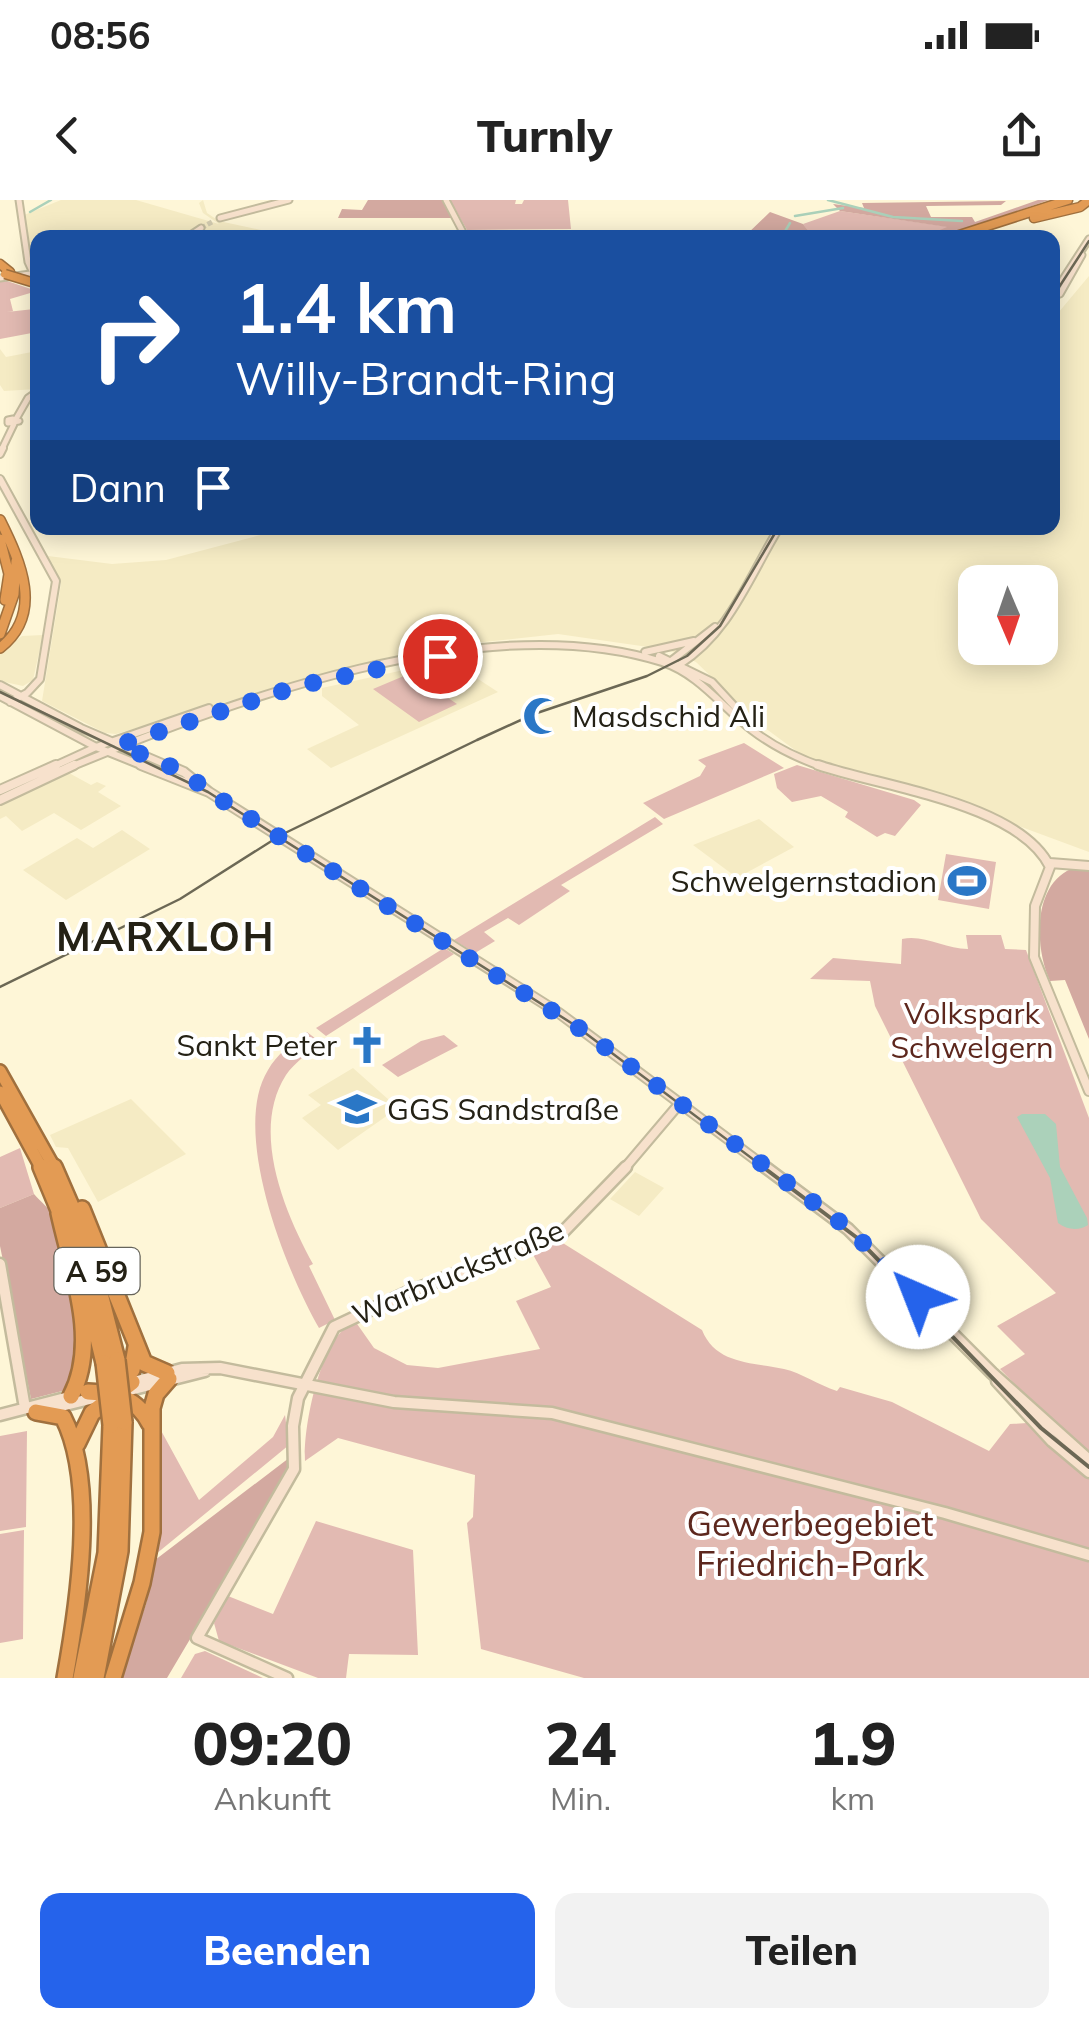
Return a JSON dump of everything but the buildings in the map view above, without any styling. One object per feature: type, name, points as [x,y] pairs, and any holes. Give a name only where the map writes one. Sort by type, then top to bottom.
[{"type":"highway","points":[[1010,218],[1051,200]]},
{"type":"highway","points":[[974,230],[1075,200]]},
{"type":"highway","points":[[990,230],[1075,200]]},
{"type":"highway","points":[[996,228],[1080,206],[1089,200]]},
{"type":"highway","points":[[4,274],[30,277]]},
{"type":"highway","points":[[0,520],[17,581],[0,634]]},
{"type":"highway","points":[[0,589],[5,542]]},
{"type":"highway","points":[[0,613],[9,574],[5,542]]},
{"type":"highway","points":[[0,648],[16,636],[27,596],[24,574],[5,542]]},
{"type":"highway","name":"A 59","points":[[0,1072],[60,1187],[110,1362],[124,1509],[112,1614],[96,1678]]},
{"type":"highway","name":"A 59","points":[[0,1092],[44,1156]]},
{"type":"highway","points":[[60,1187],[98,1240],[148,1368],[168,1376],[153,1401],[155,1497],[149,1551],[114,1678]]},
{"type":"highway","points":[[60,1187],[83,1360],[80,1384],[71,1396]]},
{"type":"highway","points":[[75,1450],[86,1422],[132,1370],[135,1342]]},
{"type":"highway","points":[[83,1360],[94,1380],[139,1405],[152,1433]]},
{"type":"highway","points":[[30,1410],[56,1414],[68,1421],[75,1450],[79,1556],[67,1669]]},
{"type":"highway","name":"A 59","points":[[81,1678],[100,1596],[117,1423]]},
{"type":"main road","points":[[19,200],[30,267]]},
{"type":"main road","points":[[216,220],[290,200]]},
{"type":"main road","points":[[446,200],[462,230]]},
{"type":"main road","points":[[1060,291],[1070,283],[1086,246]]},
{"type":"main road","points":[[4,274],[30,277]]},
{"type":"main road","points":[[0,454],[9,422],[30,396]]},
{"type":"main road","points":[[0,479],[30,534]]},
{"type":"main road","points":[[10,702],[40,679],[56,581],[31,535]]},
{"type":"main road","points":[[681,664],[694,656],[721,623],[773,535]]},
{"type":"main road","points":[[671,663],[721,623]]},
{"type":"main road","points":[[645,652],[684,645],[706,636]]},
{"type":"main road","points":[[0,800],[108,746],[260,693],[452,648],[548,640],[645,652],[671,663],[706,686],[751,730],[772,743],[813,763],[930,798],[1020,832],[1043,848],[1050,863],[1036,906],[1034,957],[1089,1091]]},
{"type":"main road","points":[[0,790],[67,759],[298,686],[470,651],[572,646],[681,664],[700,674]]},
{"type":"main road","points":[[694,656],[693,664],[700,674],[772,743]]},
{"type":"main road","points":[[0,684],[108,746],[209,792]]},
{"type":"main road","points":[[0,696],[71,734],[184,772],[209,792],[558,1013],[848,1228],[992,1373],[1089,1460]]},
{"type":"main road","points":[[67,759],[76,746],[71,734]]},
{"type":"main road","points":[[1050,863],[1089,866]]},
{"type":"main road","name":"Warbruckstraße","points":[[302,1385],[341,1322],[562,1233],[600,1198],[680,1103]]},
{"type":"main road","points":[[0,1264],[30,1410]]},
{"type":"main road","points":[[0,1417],[168,1376],[220,1368],[394,1402],[506,1406],[552,1413],[945,1513],[1089,1556]]},
{"type":"main road","points":[[992,1373],[1026,1416],[1089,1472]]},
{"type":"main road","points":[[287,1678],[197,1638],[294,1469],[293,1426],[302,1385]]},
{"type":"main road","points":[[30,1410],[71,1396],[112,1390]]},
{"type":"shaded area","points":[[61,200],[136,200],[219,224],[203,213],[199,203],[203,200],[207,213],[219,221],[261,230],[30,230],[30,250],[24,215]]},
{"type":"shaded area","points":[[368,200],[443,200],[455,218],[338,218],[342,209],[362,210]]},
{"type":"shaded area","points":[[1038,200],[1049,200],[962,230],[940,230],[947,227],[840,211],[833,204],[864,208],[862,203],[1006,201],[1001,205],[926,206],[931,217],[972,217],[975,222]]},
{"type":"shaded area","points":[[770,212],[803,224],[808,230],[751,230]]},
{"type":"shaded area","points":[[1089,276],[1089,852],[935,795],[833,768],[799,753],[761,725],[696,662],[669,650],[558,634],[447,646],[284,685],[116,734],[105,733],[42,701],[61,584],[48,556],[112,564],[166,560],[261,535],[1060,535],[1060,311]]},
{"type":"shaded area","points":[[0,349],[6,357],[30,352],[30,389],[4,391],[0,385]]},
{"type":"shaded area","points":[[43,635],[33,680],[23,686],[0,681],[0,652],[22,636]]},
{"type":"shaded area","points":[[449,660],[498,692],[331,768],[307,749],[359,725],[322,696],[322,688]]},
{"type":"shaded area","points":[[69,773],[91,785],[97,782],[106,786],[98,792],[121,806],[81,830],[54,813],[22,831],[6,816],[0,819],[0,806]]},
{"type":"shaded area","points":[[759,819],[794,847],[736,877],[693,845]]},
{"type":"shaded area","points":[[122,830],[150,849],[66,900],[23,870],[77,838],[93,848]]},
{"type":"shaded area","points":[[1071,869],[1089,870],[1089,1039],[1065,980],[1050,981],[1041,952],[1043,903],[1058,877]]},
{"type":"shaded area","name":"GGS Sandstraße","points":[[353,1068],[398,1108],[338,1150],[302,1118],[321,1105],[308,1095]]},
{"type":"shaded area","points":[[131,1099],[186,1154],[98,1202],[68,1148],[56,1147],[50,1135]]},
{"type":"shaded area","points":[[1045,1114],[1056,1124],[1060,1167],[1088,1225],[1073,1229],[1058,1223],[1050,1178],[1017,1117]]},
{"type":"shaded area","points":[[635,1172],[664,1188],[639,1216],[610,1199]]},
{"type":"shaded area","points":[[34,1194],[55,1217],[65,1250],[75,1373],[74,1388],[31,1399],[0,1246],[0,1208]]},
{"type":"shaded area","points":[[289,1458],[288,1470],[273,1499],[167,1678],[120,1678],[146,1604],[155,1560]]},
{"type":"green space","points":[[450,200],[516,200],[515,204],[522,204],[524,200],[568,200],[571,229],[467,230]]},
{"type":"green space","points":[[840,211],[950,227],[807,230],[803,224]]},
{"type":"green space","points":[[0,282],[30,289],[30,293],[10,299],[13,311],[7,312],[30,309],[30,333],[0,339]]},
{"type":"green space","points":[[411,673],[457,704],[419,722],[373,689]]},
{"type":"green space","points":[[744,743],[784,768],[664,819],[643,803],[700,776],[706,766],[698,760]]},
{"type":"green space","points":[[797,765],[921,805],[895,836],[885,833],[877,837],[845,817],[848,812],[821,796],[792,802],[777,788],[774,774]]},
{"type":"green space","points":[[655,817],[663,824],[561,885],[570,891],[519,925],[508,918],[484,932],[495,941],[475,953],[454,940]]},
{"type":"green space","points":[[946,854],[996,862],[989,909],[938,900]]},
{"type":"green space","name":"Volkspark Schwelgern","points":[[966,935],[1001,935],[1005,949],[1026,950],[1089,1118],[1089,1451],[1061,1432],[1000,1369],[1025,1354],[997,1326],[1056,1293],[981,1219],[875,1006],[870,981],[810,979],[833,958],[901,964],[902,939],[918,938],[968,949]]},
{"type":"green space","points":[[444,948],[454,954],[326,1036],[316,1028]]},
{"type":"green space","points":[[307,1032],[320,1042],[286,1075],[276,1097],[271,1146],[283,1197],[335,1320],[319,1328],[278,1237],[259,1163],[255,1128],[258,1096],[268,1070],[280,1054]]},
{"type":"green space","points":[[444,1035],[458,1046],[398,1077],[382,1065],[421,1041]]},
{"type":"green space","points":[[20,1148],[34,1194],[0,1208],[0,1157]]},
{"type":"green space","name":"Gewerbegebiet Friedrich-Park","points":[[558,1240],[702,1330],[716,1350],[726,1356],[791,1371],[837,1391],[840,1387],[892,1402],[989,1451],[1010,1424],[1027,1423],[1089,1478],[1089,1678],[584,1678],[481,1649],[467,1523],[473,1517],[475,1475],[338,1438],[305,1461],[307,1426],[324,1362],[343,1330],[355,1321],[374,1348],[407,1365],[438,1368],[540,1349],[516,1301],[551,1287],[531,1251]]},
{"type":"green space","points":[[285,1415],[289,1445],[156,1554],[160,1513],[158,1425],[199,1500],[273,1437]]},
{"type":"green space","points":[[27,1431],[26,1527],[0,1531],[0,1436]]},
{"type":"green space","points":[[316,1521],[413,1550],[418,1655],[349,1654],[346,1678],[318,1678],[219,1641],[214,1623],[228,1596],[273,1614]]},
{"type":"green space","points":[[24,1530],[23,1639],[0,1643],[0,1534]]},
{"type":"green space","points":[[205,1651],[263,1678],[181,1678],[195,1654]]},
{"type":"waterway","points":[[30,212],[51,200]]},
{"type":"waterway","points":[[828,200],[893,217],[962,221]]},
{"type":"waterway","points":[[795,216],[843,208]]},
{"type":"waterway","points":[[786,230],[790,223]]},
{"type":"tunnel","points":[[201,228],[212,222]]},
{"type":"tram line","points":[[1060,286],[1089,241]]},
{"type":"tram line","points":[[278,837],[534,714],[647,676],[687,656],[720,626],[774,535]]},
{"type":"tram line","points":[[0,692],[208,792],[278,837]]},
{"type":"tram line","points":[[0,987],[180,899],[278,837]]},
{"type":"tram line","points":[[278,837],[576,1026],[766,1169]]},
{"type":"tram line","points":[[763,1167],[856,1237],[1041,1428],[1089,1467]]},
{"type":"place","name":"Masdschid Ali","points":[[542,716]]},
{"type":"place","name":"Schwelgernstadion","points":[[967,881]]},
{"type":"place","name":"Sankt Peter","points":[[367,1045]]},
{"type":"place","name":"GGS Sandstraße","points":[[357,1109]]},
{"type":"district","name":"MARXLOH","points":[[166,936]]},
{"type":"route","points":[[440,656],[298,686],[119,745],[184,772],[209,792],[558,1013],[848,1228],[918,1297]]}]
